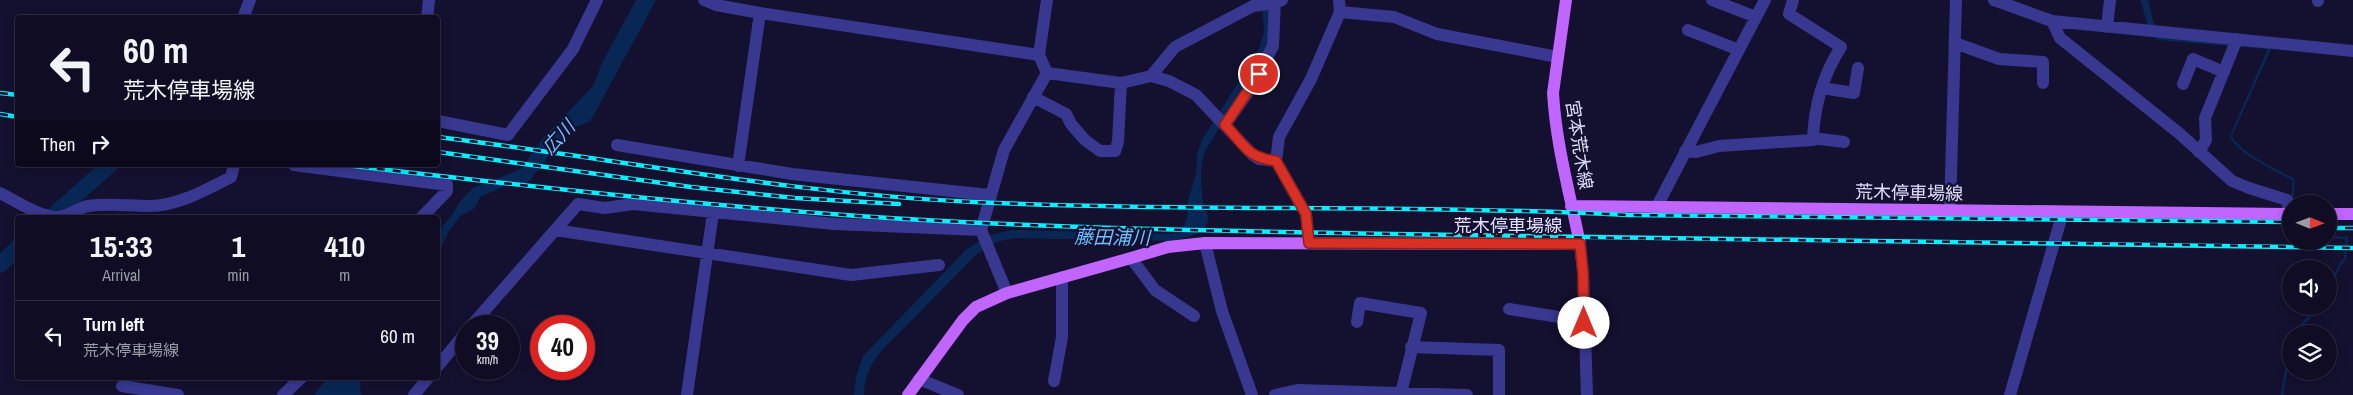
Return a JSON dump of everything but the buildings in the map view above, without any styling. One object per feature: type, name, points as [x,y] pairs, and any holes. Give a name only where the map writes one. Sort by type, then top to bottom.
[{"type":"main road","name":"宮本荒木線","points":[[1566,0],[1553,93],[1554,117],[1571,206]]},
{"type":"main road","name":"荒木停車場線","points":[[908,395],[963,320],[976,307],[1007,293],[1168,247],[1206,243],[1580,244],[1571,206],[2282,214]]},
{"type":"main road","points":[[2338,214],[2353,214]]},
{"type":"street","points":[[244,15],[250,0]]},
{"type":"street","points":[[426,15],[429,0]]},
{"type":"street","points":[[440,122],[508,135],[573,49],[597,0]]},
{"type":"street","points":[[704,0],[716,5],[760,13],[1040,55]]},
{"type":"street","points":[[1047,0],[1040,55],[1048,73]]},
{"type":"street","points":[[1712,0],[1756,18]]},
{"type":"street","points":[[1656,208],[1765,0]]},
{"type":"street","points":[[1793,0],[1789,14],[1841,47],[1830,64],[1813,117],[1813,138]]},
{"type":"street","points":[[1950,211],[1956,0]]},
{"type":"street","points":[[1994,0],[2052,21],[2353,51]]},
{"type":"street","points":[[2107,27],[2110,0]]},
{"type":"street","points":[[1151,76],[1174,47],[1253,6],[1277,1],[1273,46],[1251,88],[1225,125]]},
{"type":"street","points":[[1309,243],[1306,214],[1276,161],[1279,137],[1311,79],[1339,6],[1394,17],[1437,34],[1558,57]]},
{"type":"street","points":[[738,166],[760,27],[760,13]]},
{"type":"street","points":[[2052,21],[2060,38],[2232,181],[2282,198]]},
{"type":"street","points":[[1688,30],[1739,50]]},
{"type":"street","points":[[2199,152],[2206,140],[2205,118],[2237,40]]},
{"type":"street","points":[[1955,43],[1999,59],[2043,62],[2043,83]]},
{"type":"street","points":[[2183,84],[2193,59],[2224,72]]},
{"type":"street","points":[[1822,88],[1854,93],[1858,68]]},
{"type":"street","points":[[1048,73],[1121,83],[1151,76],[1169,81],[1196,95],[1253,155],[1259,159],[1276,161]]},
{"type":"street","points":[[1007,293],[981,230],[989,195],[1004,150],[1048,73]]},
{"type":"street","points":[[1033,97],[1066,114],[1071,124],[1085,140],[1100,151],[1115,151],[1118,142],[1121,83]]},
{"type":"street","points":[[1686,151],[1696,152],[1719,146],[1813,138],[1844,142]]},
{"type":"street","points":[[617,145],[792,174],[989,195]]},
{"type":"street","points":[[63,215],[86,206],[114,203],[149,212],[204,191],[231,177],[234,167]]},
{"type":"street","points":[[309,167],[448,185],[447,191],[424,215]]},
{"type":"street","points":[[0,193],[40,214],[46,215]]},
{"type":"street","points":[[481,315],[578,204],[605,208],[633,204],[834,224],[981,230]]},
{"type":"street","points":[[2010,395],[2064,212]]},
{"type":"street","points":[[687,395],[713,213]]},
{"type":"street","points":[[555,230],[851,275],[939,265]]},
{"type":"street","points":[[1206,243],[1222,311],[1252,395]]},
{"type":"street","points":[[1580,244],[1583,272],[1587,395]]},
{"type":"street","points":[[1131,258],[1155,290],[1194,316]]},
{"type":"street","points":[[1054,381],[1062,337],[1062,277]]},
{"type":"street","points":[[1357,322],[1360,303],[1421,312],[1401,393]]},
{"type":"street","points":[[1509,309],[1584,321]]},
{"type":"street","points":[[440,364],[455,345]]},
{"type":"street","points":[[1412,347],[1498,350],[1499,395]]},
{"type":"street","points":[[919,379],[958,395]]},
{"type":"street","points":[[283,395],[299,380]]},
{"type":"street","points":[[414,395],[426,380]]},
{"type":"street","points":[[122,386],[178,395]]},
{"type":"street","points":[[1275,395],[1297,390],[1467,395]]},
{"type":"water","name":"広川","points":[[636,0],[656,0],[590,122],[582,124],[563,136],[531,180],[524,183],[514,182],[480,197],[475,208],[460,216],[449,231],[440,250],[440,229],[452,215],[461,200],[473,188],[521,169],[543,138],[593,86],[602,63]]},
{"type":"water","name":"藤田浦川","points":[[1262,0],[1269,0],[1269,41],[1261,60],[1205,151],[1201,170],[1203,202],[1208,217],[1207,223],[1200,231],[1188,237],[1171,241],[1015,238],[996,242],[976,255],[882,350],[869,371],[865,382],[864,395],[854,395],[856,377],[863,356],[966,250],[986,236],[1012,230],[1173,234],[1184,226],[1187,218],[1188,201],[1196,174],[1197,154],[1202,140],[1259,49],[1264,32]]},
{"type":"water","points":[[2140,0],[2148,0],[2155,28],[2271,49],[2232,136],[2231,133],[2267,51],[2266,49],[2158,40],[2151,35]]},
{"type":"water","points":[[325,380],[362,380],[360,384],[361,395],[314,395]]},
{"type":"waterway","points":[[2231,136],[2241,149],[2294,180],[2292,195]]},
{"type":"waterway","points":[[53,215],[108,167]]},
{"type":"waterway","points":[[2337,271],[2345,259],[2347,238],[2338,238]]},
{"type":"waterway","points":[[0,265],[15,250]]},
{"type":"waterway","points":[[2302,325],[2311,315]]},
{"type":"waterway","points":[[2282,395],[2285,380]]},
{"type":"railway","points":[[0,93],[15,95]]},
{"type":"railway","points":[[0,114],[15,116]]},
{"type":"railway","points":[[440,137],[772,184],[839,192],[974,202],[1138,207],[1464,210],[1628,215],[2282,222]]},
{"type":"railway","points":[[440,152],[691,187],[795,198],[899,204]]},
{"type":"railway","points":[[362,167],[729,206],[858,216],[1059,226],[1513,236],[2353,248]]},
{"type":"railway","points":[[2338,228],[2353,228]]},
{"type":"route","points":[[1259,74],[1225,125],[1253,155],[1259,159],[1276,161],[1306,214],[1309,243],[1580,244],[1583,272],[1584,323]]}]
